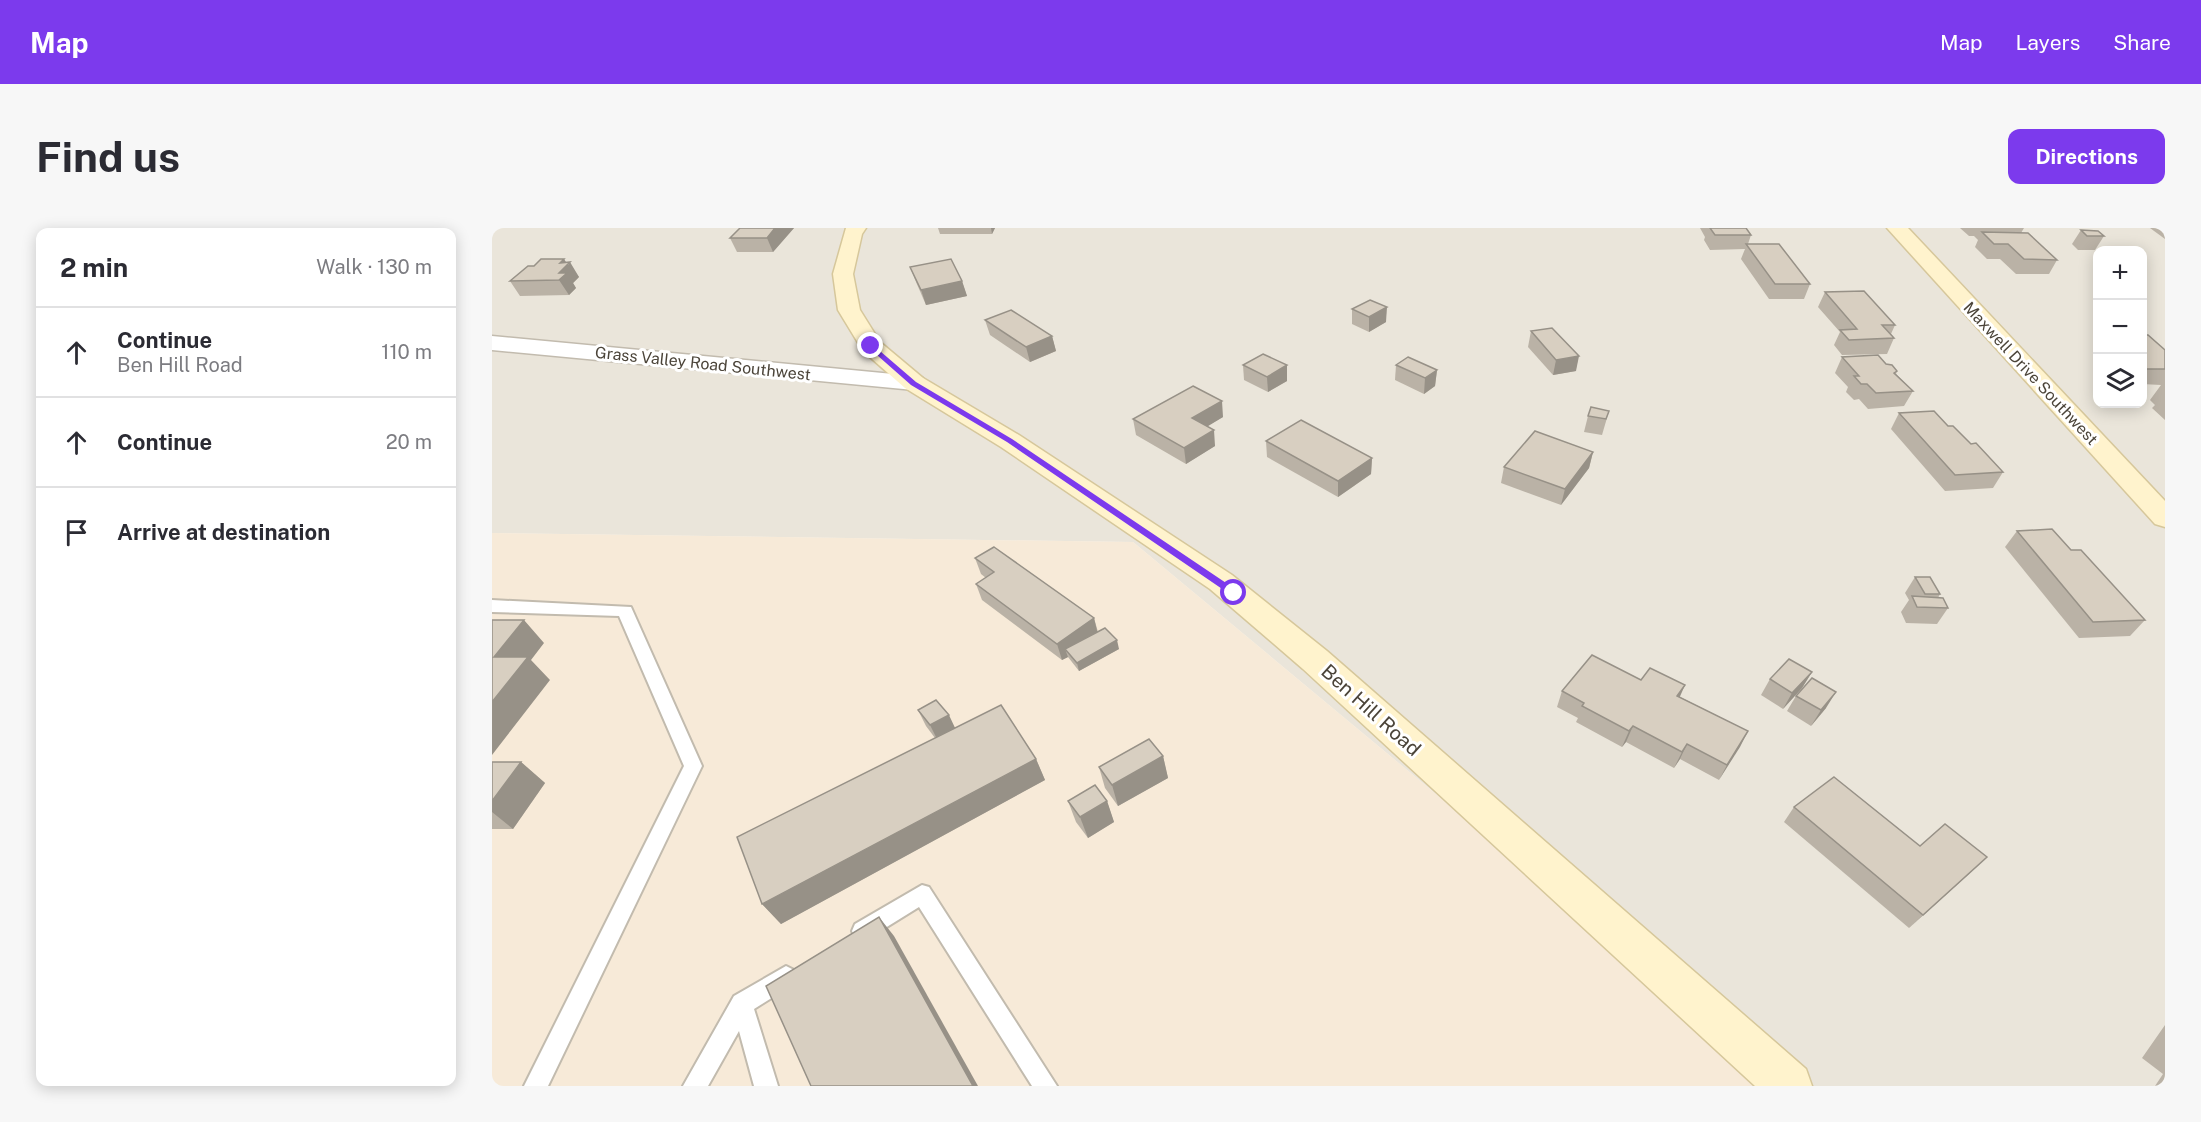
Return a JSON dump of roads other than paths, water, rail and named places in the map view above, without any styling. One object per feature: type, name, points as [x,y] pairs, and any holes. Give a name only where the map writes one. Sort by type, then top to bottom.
[{"type":"street","name":"Ben Hill Road","points":[[856,228],[852,233],[843,274],[849,310],[871,346],[914,383],[1010,441],[1221,582],[1324,668],[1789,1086]]},
{"type":"street","name":"Maxwell Drive Southwest","points":[[1897,228],[2165,518]]},
{"type":"street","name":"Grass Valley Road Southwest","points":[[492,343],[914,383]]},
{"type":"lane","points":[[492,606],[625,611],[693,766],[536,1086]]},
{"type":"lane","points":[[842,943],[922,894],[1045,1086]]},
{"type":"lane","points":[[695,1086],[742,1004],[802,968]]},
{"type":"lane","points":[[742,1004],[766,1086]]}]
